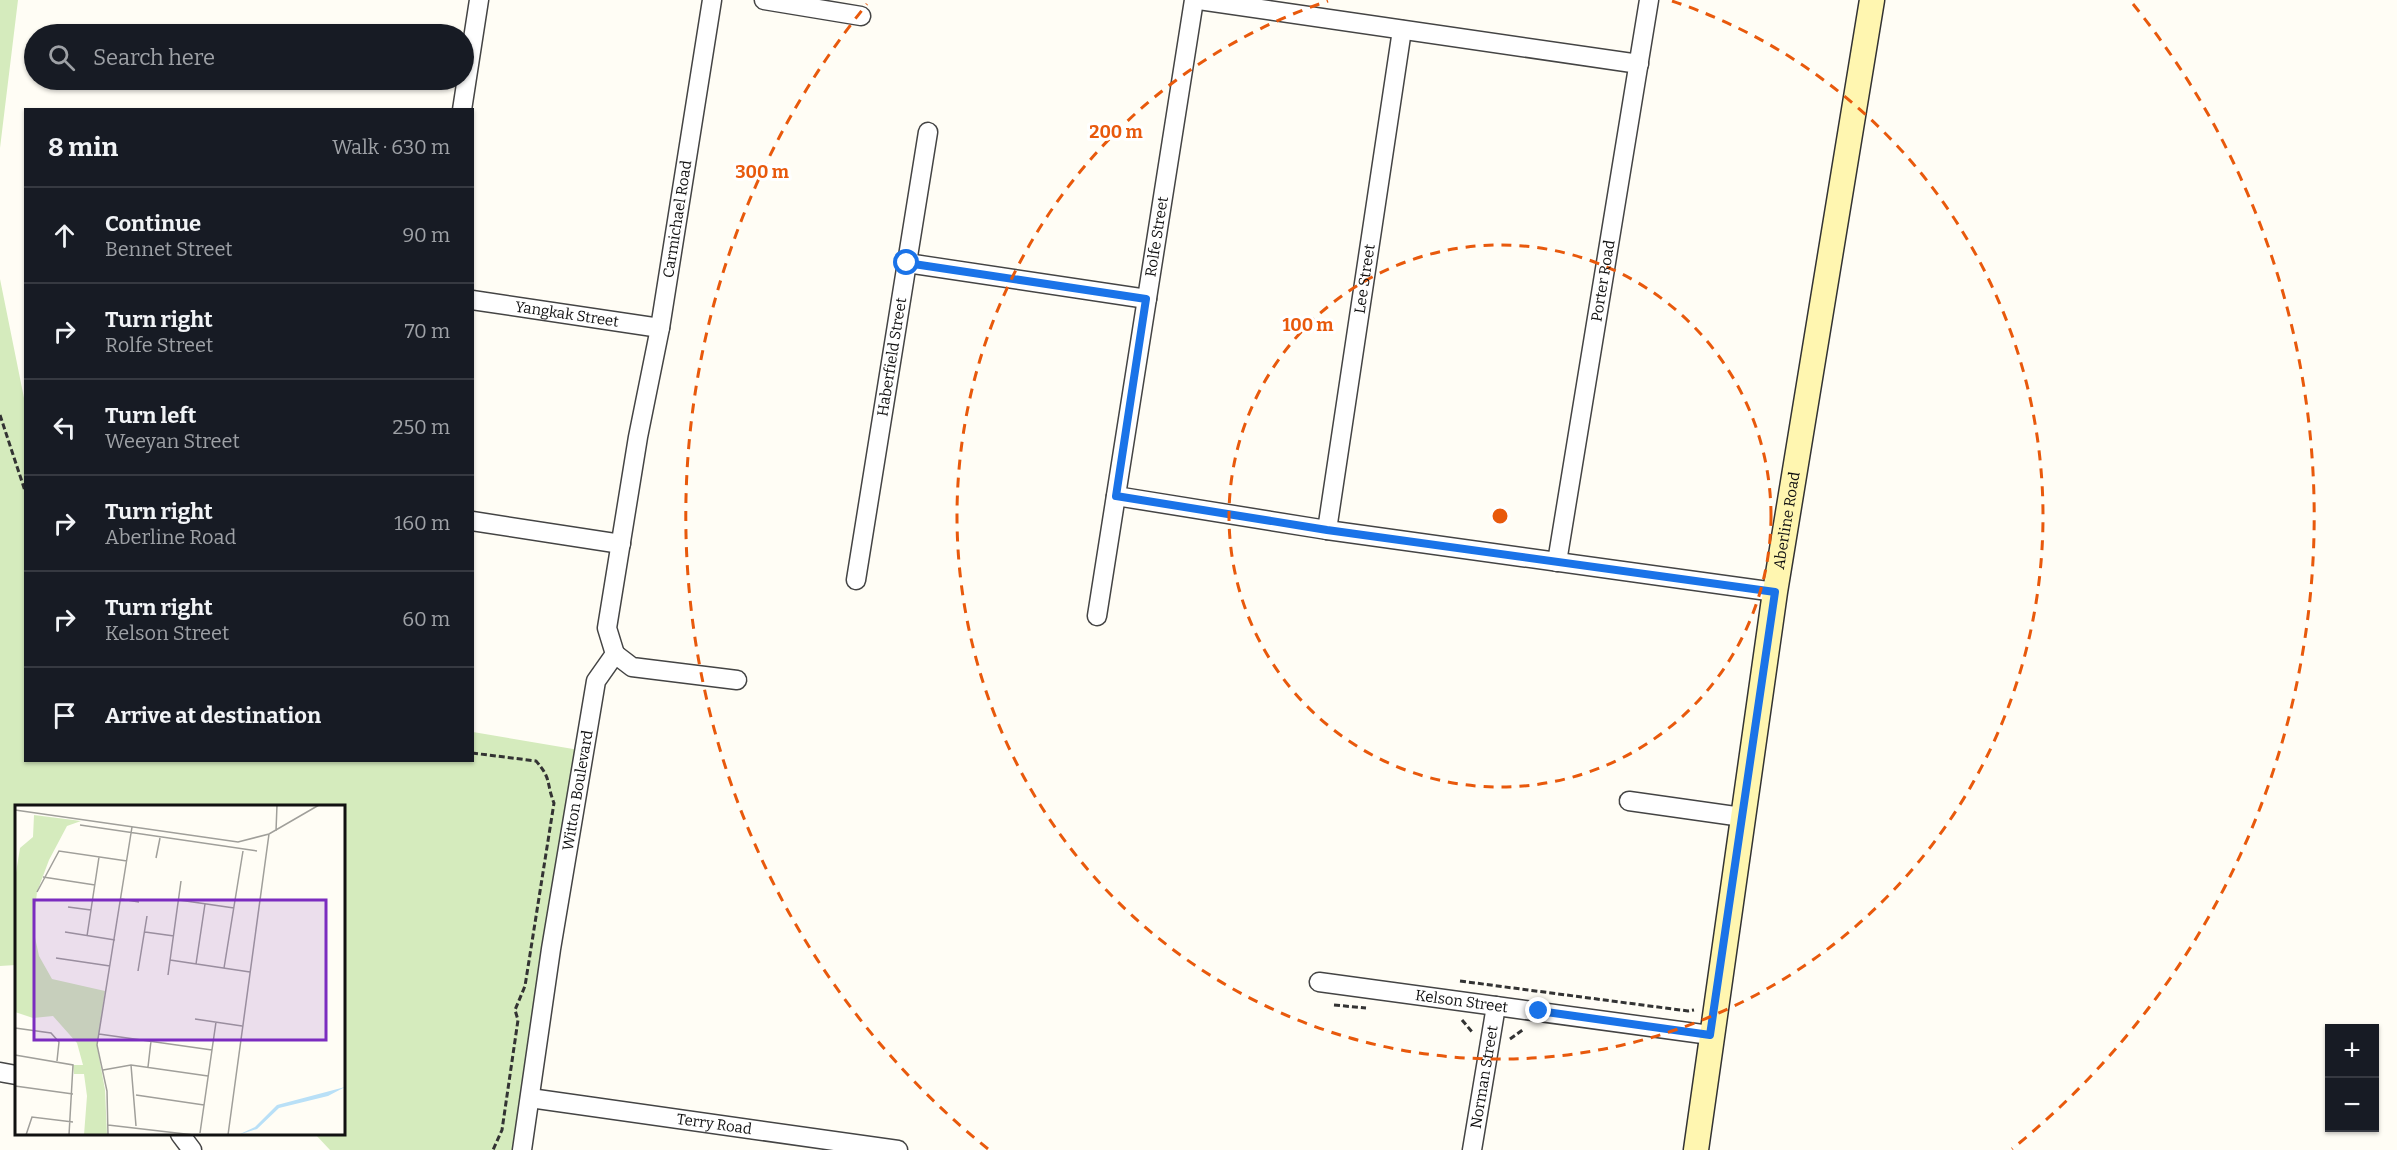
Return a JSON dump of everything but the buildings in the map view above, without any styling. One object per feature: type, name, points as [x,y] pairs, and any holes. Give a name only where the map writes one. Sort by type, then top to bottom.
[{"type":"street","points":[[474,28],[479,0]]},
{"type":"street","name":"Carmichael Road","points":[[621,544],[638,437],[660,328],[712,0]]},
{"type":"street","points":[[764,0],[861,16]]},
{"type":"street","name":"Rolfe Street","points":[[1097,616],[1194,0]]},
{"type":"street","points":[[1199,0],[1639,64]]},
{"type":"street","name":"Porter Road","points":[[1557,562],[1649,0]]},
{"type":"street","name":"Aberline Road","points":[[1696,1150],[1710,1035],[1775,592],[1872,0]]},
{"type":"street","name":"Lee Street","points":[[1327,530],[1402,30]]},
{"type":"street","points":[[462,108],[464,90]]},
{"type":"street","name":"Haberfield Street","points":[[856,580],[928,132]]},
{"type":"street","points":[[907,263],[1146,299]]},
{"type":"street","name":"Yangkak Street","points":[[474,300],[660,328]]},
{"type":"street","points":[[1116,496],[1327,530],[1775,592]]},
{"type":"street","points":[[474,521],[621,544],[607,628],[615,654],[632,667],[737,680]]},
{"type":"street","name":"Witton Boulevard","points":[[522,1150],[551,949],[596,681],[615,654]]},
{"type":"street","points":[[1629,801],[1742,817]]},
{"type":"street","name":"Kelson Street","points":[[1319,982],[1710,1035]]},
{"type":"street","name":"Norman Street","points":[[1472,1150],[1496,1006]]},
{"type":"street","points":[[0,1072],[15,1075]]},
{"type":"street","name":"Terry Road","points":[[530,1098],[898,1150]]},
{"type":"street","points":[[181,1135],[192,1150]]},
{"type":"path","points":[[0,415],[24,488]]},
{"type":"path","points":[[474,753],[536,761],[550,780],[550,793],[554,803],[525,986],[515,1010],[518,1020],[502,1130],[493,1150]]},
{"type":"path","points":[[1449,980],[1688,1011],[1700,1008]]},
{"type":"path","points":[[1334,1005],[1369,1009]]},
{"type":"path","points":[[1451,1018],[1462,1020],[1473,1034],[1473,1039]]},
{"type":"path","points":[[1509,1043],[1510,1037],[1522,1029],[1530,1030]]},
{"type":"green space","points":[[0,0],[18,0],[0,148]]},
{"type":"green space","points":[[0,279],[24,398],[24,762],[474,762],[474,732],[585,751],[522,1150],[330,1150],[316,1135],[345,1135],[345,805],[15,805],[15,965],[0,966]]},
{"type":"route","points":[[907,263],[1146,299],[1116,496],[1327,530],[1775,592],[1710,1035],[1539,1011]]}]
